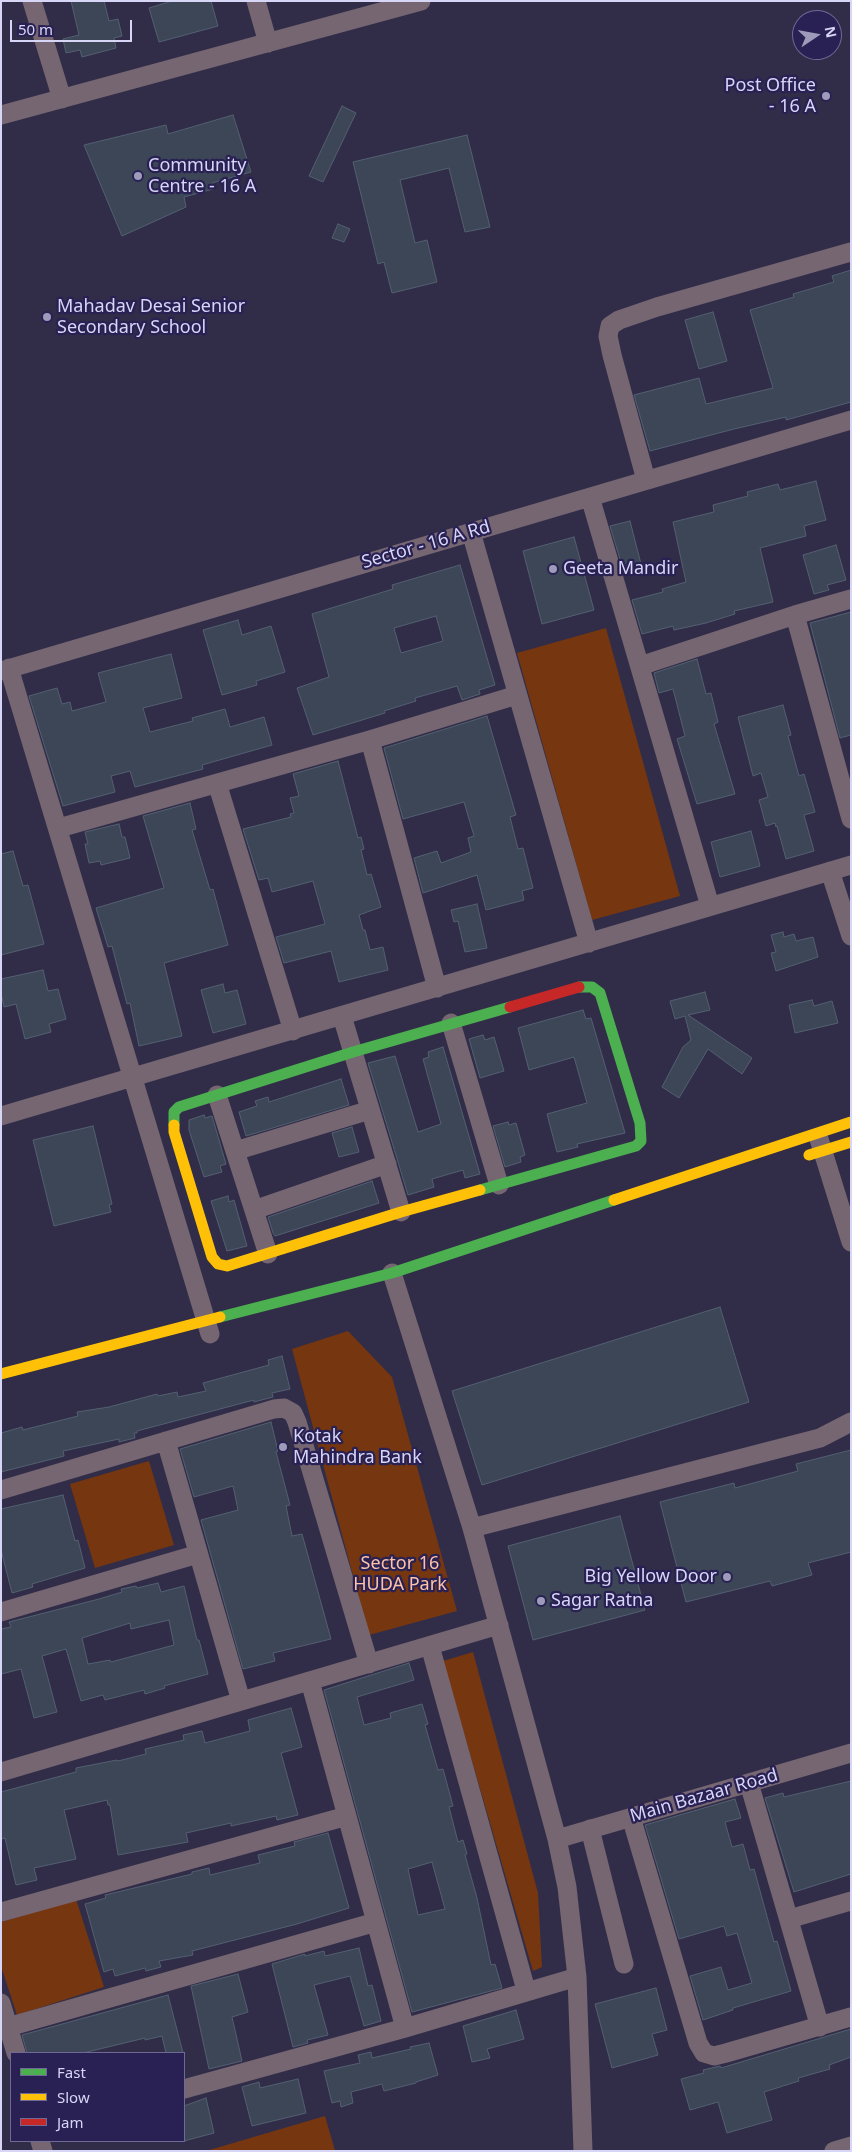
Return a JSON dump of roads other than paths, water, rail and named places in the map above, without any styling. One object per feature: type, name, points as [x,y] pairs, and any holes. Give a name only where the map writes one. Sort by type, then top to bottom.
[{"type":"street","points":[[32,1],[62,99]]},
{"type":"street","points":[[256,1],[268,43]]},
{"type":"street","points":[[1,115],[421,1]]},
{"type":"street","points":[[646,480],[612,355],[608,336],[610,326],[619,320],[658,307],[851,252]]},
{"type":"street","name":"Sector - 16 A Rd","points":[[5,670],[851,420]]},
{"type":"street","points":[[590,497],[710,906]]},
{"type":"street","points":[[471,532],[589,942]]},
{"type":"street","points":[[640,666],[795,615],[851,599]]},
{"type":"street","points":[[795,615],[851,819]]},
{"type":"street","points":[[5,670],[59,828],[209,1331]]},
{"type":"street","points":[[59,828],[370,740],[517,695]]},
{"type":"street","points":[[370,740],[437,988]]},
{"type":"street","points":[[217,783],[293,1031]]},
{"type":"street","points":[[1,1116],[851,865]]},
{"type":"street","points":[[830,871],[851,936]]},
{"type":"street","points":[[592,987],[600,993],[640,1123],[641,1141],[636,1146],[401,1212],[227,1266],[218,1264],[212,1257],[174,1132],[174,1112],[179,1107],[353,1052],[568,989],[592,987]]},
{"type":"street","points":[[342,1016],[401,1212]]},
{"type":"street","points":[[451,1023],[498,1185]]},
{"type":"street","points":[[217,1095],[268,1254]]},
{"type":"street","points":[[235,1151],[370,1110]]},
{"type":"street","points":[[794,1159],[851,1122]]},
{"type":"street","points":[[1,1374],[209,1331],[394,1283],[820,1142],[851,1142]]},
{"type":"street","points":[[820,1142],[851,1242]]},
{"type":"street","points":[[254,1210],[387,1164]]},
{"type":"street","points":[[394,1283],[472,1528],[557,1839],[567,1887],[577,1977],[583,2151]]},
{"type":"street","points":[[1,1385],[68,1369]]},
{"type":"street","points":[[1,1490],[274,1409],[284,1408],[293,1413],[368,1664]]},
{"type":"street","points":[[472,1528],[820,1438],[851,1422]]},
{"type":"street","points":[[166,1441],[241,1702]]},
{"type":"street","points":[[1,1612],[198,1554]]},
{"type":"street","points":[[1,1772],[499,1625]]},
{"type":"street","points":[[430,1646],[526,1990]]},
{"type":"street","points":[[310,1681],[405,2028]]},
{"type":"street","name":"Main Bazaar Road","points":[[557,1839],[851,1753]]},
{"type":"street","points":[[749,1783],[820,2027]]},
{"type":"street","points":[[1,1912],[346,1816]]},
{"type":"street","points":[[631,1817],[698,2043],[704,2053],[714,2056],[726,2054],[851,2017]]},
{"type":"street","points":[[590,1829],[624,1964]]},
{"type":"street","points":[[789,1919],[851,1901]]},
{"type":"street","points":[[8,2027],[376,1922]]},
{"type":"street","points":[[185,2089],[405,2028],[526,1990],[577,1977]]},
{"type":"street","points":[[1,2003],[16,2052]]},
{"type":"street","points":[[834,2151],[851,2146]]},
{"type":"place","name":"Post Office - 16 A","points":[[826,96]]},
{"type":"place","name":"Community Centre - 16 A","points":[[138,176]]},
{"type":"place","name":"Mahadav Desai Senior Secondary School","points":[[47,317]]},
{"type":"place","name":"Geeta Mandir","points":[[553,569]]},
{"type":"place","name":"Kotak Mahindra Bank","points":[[283,1447]]},
{"type":"place","name":"Big Yellow Door","points":[[727,1577]]},
{"type":"place","name":"Sagar Ratna","points":[[541,1601]]},
{"type":"park label","name":"Sector 16 HUDA Park","points":[[400,1574]]}]
